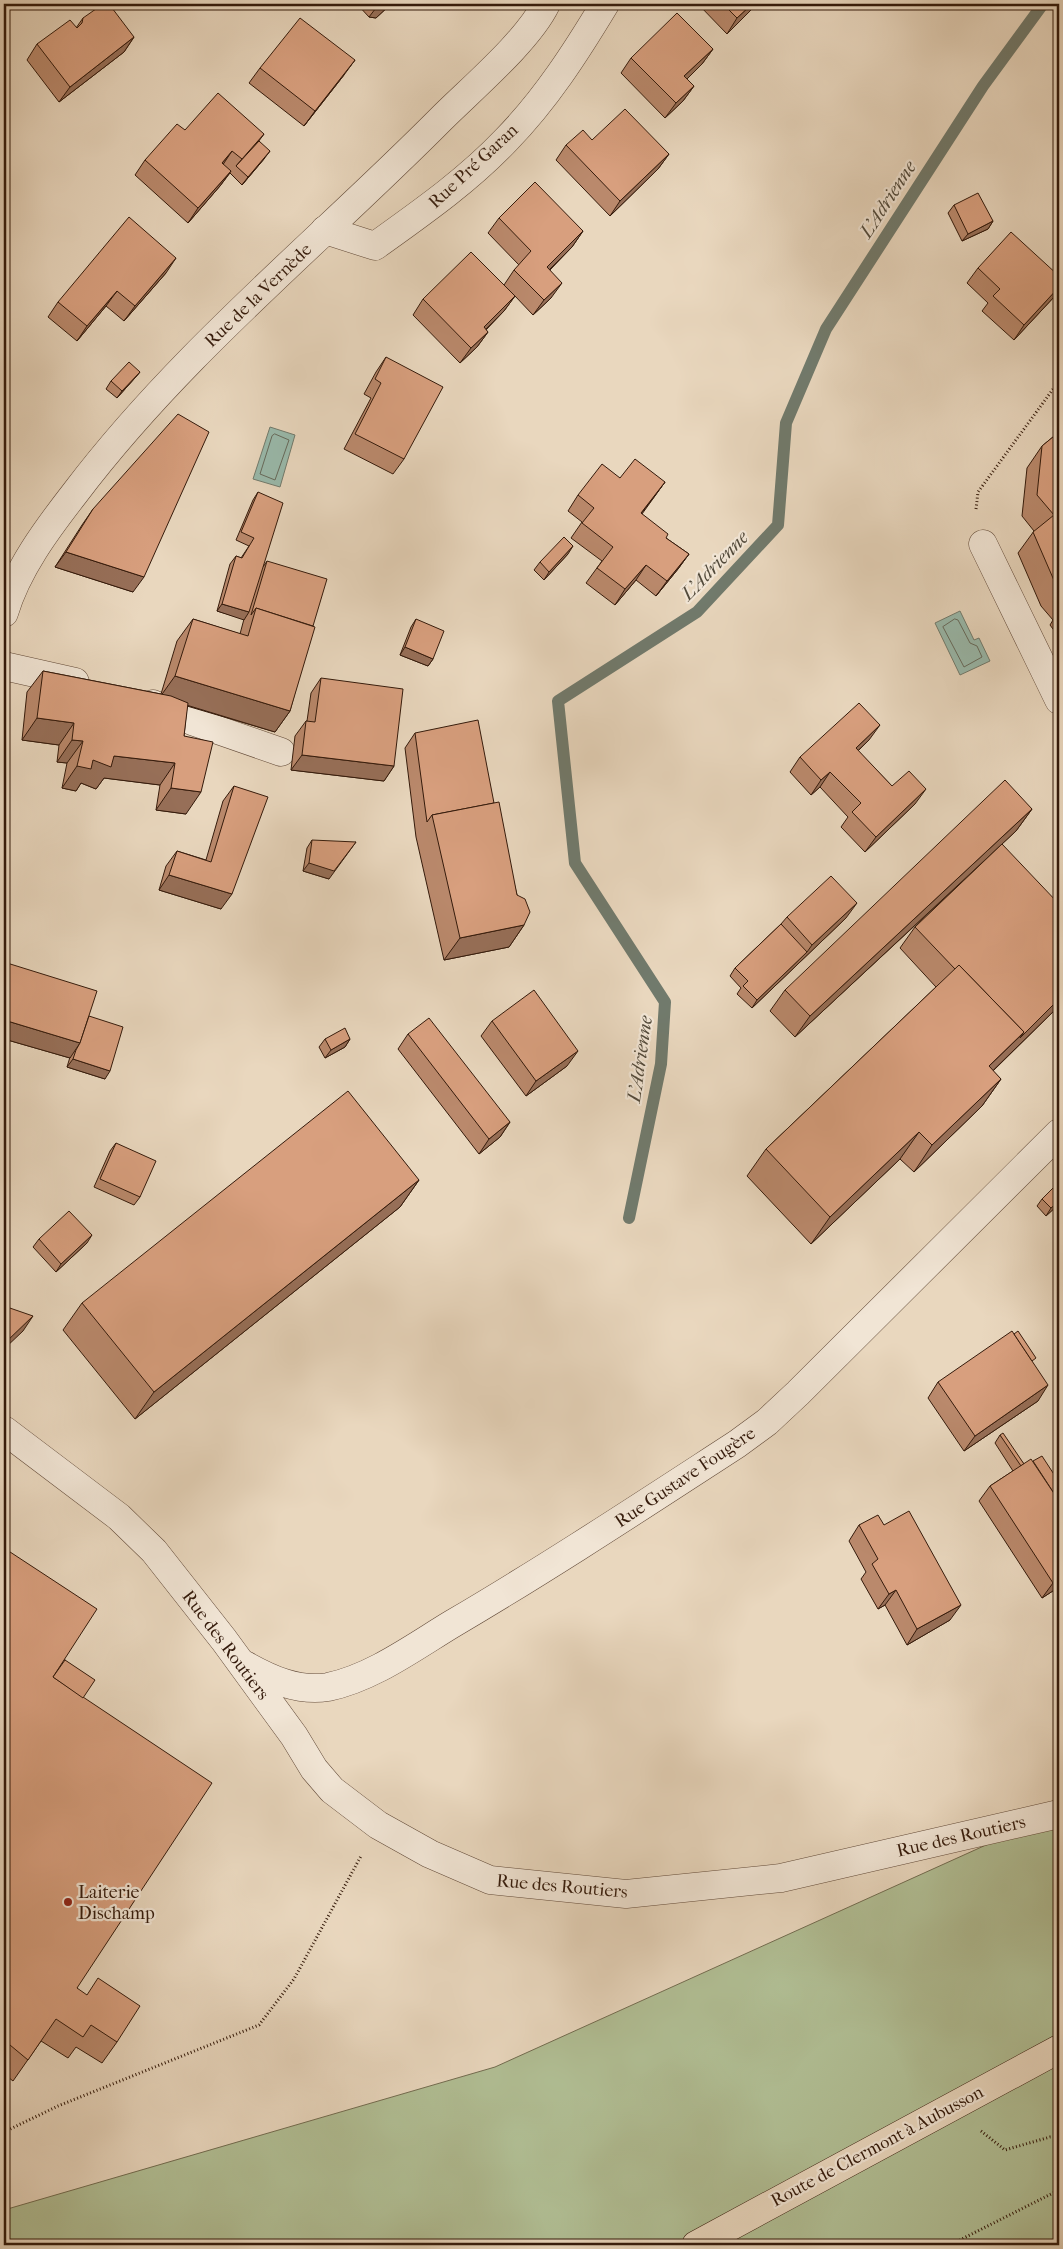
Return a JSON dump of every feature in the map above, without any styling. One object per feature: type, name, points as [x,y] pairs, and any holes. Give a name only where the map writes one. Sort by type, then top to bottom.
[{"type":"main road","name":"Route de Clermont à Aubusson","points":[[696,2245],[1059,2049]]},
{"type":"street","name":"Rue de la Vernède","points":[[4,613],[13,589],[36,546],[117,440],[178,373],[426,134],[516,44],[546,4]]},
{"type":"street","name":"Rue Pré Garan","points":[[325,230],[375,246],[445,196],[506,140],[567,67],[605,4]]},
{"type":"street","points":[[983,544],[1059,700]]},
{"type":"street","points":[[4,666],[98,688]]},
{"type":"street","points":[[126,694],[192,721],[281,752]]},
{"type":"street","name":"Rue Gustave Fougère","points":[[240,1661],[272,1679],[287,1684],[313,1688],[328,1686],[368,1672],[399,1656],[548,1567],[737,1444],[767,1422],[1002,1192],[1059,1133]]},
{"type":"street","name":"Rue des Routiers","points":[[4,1430],[119,1517],[154,1551],[240,1661],[314,1769],[332,1790],[378,1825],[430,1854],[490,1880],[626,1894],[781,1878],[1059,1814]]},
{"type":"path","points":[[983,544],[975,516],[978,492],[1059,381]]},
{"type":"path","points":[[4,2132],[58,2106],[259,2025],[294,1979],[378,1825]]},
{"type":"path","points":[[981,2121],[981,2131],[1005,2150],[1050,2137],[1059,2137]]},
{"type":"path","points":[[950,2245],[1059,2190]]},
{"type":"shaded area","points":[[1059,1812],[1059,2245],[4,2245],[4,2210],[495,2067]]},
{"type":"water","points":[[270,427],[295,435],[280,487],[253,479]]},
{"type":"water","points":[[960,611],[974,640],[979,638],[990,661],[960,675],[935,623]]},
{"type":"building","points":[[103,4],[109,4],[134,37],[70,87],[37,44],[70,20],[77,28],[82,23],[83,18]]},
{"type":"building","points":[[723,4],[752,4],[737,18]]},
{"type":"building","points":[[677,13],[713,49],[684,76],[694,86],[676,103],[631,58]]},
{"type":"building","points":[[300,18],[355,60],[315,111],[260,68]]},
{"type":"building","points":[[218,93],[264,134],[242,159],[232,151],[222,163],[231,171],[198,208],[145,160],[177,124],[185,130]]},
{"type":"building","points":[[625,109],[669,154],[620,201],[566,145],[583,130],[592,140]]},
{"type":"building","points":[[259,141],[270,151],[248,177],[236,166]]},
{"type":"building","points":[[535,182],[583,231],[547,267],[562,283],[544,300],[514,270],[531,251],[499,218]]},
{"type":"building","points":[[978,193],[993,221],[968,234],[954,205]]},
{"type":"building","points":[[129,217],[176,258],[135,306],[117,291],[87,326],[58,302]]},
{"type":"building","points":[[1011,232],[1059,276],[1059,287],[1024,325],[993,296],[1000,289],[978,268]]},
{"type":"building","points":[[471,252],[515,296],[484,327],[488,332],[471,348],[423,299]]},
{"type":"building","points":[[386,357],[443,387],[404,459],[355,434],[381,383],[375,379]]},
{"type":"building","points":[[129,362],[140,372],[122,391],[111,381]]},
{"type":"building","points":[[178,414],[209,432],[144,577],[66,552],[93,509]]},
{"type":"building","points":[[1059,432],[1059,588],[1033,532],[1054,515],[1037,495],[1042,446]]},
{"type":"building","points":[[635,459],[665,482],[641,513],[668,534],[666,538],[689,554],[667,581],[646,565],[625,589],[597,568],[613,547],[582,523],[594,508],[578,495],[602,464],[620,478]]},
{"type":"building","points":[[258,492],[283,503],[249,612],[222,604],[236,556],[242,558],[254,538],[241,532]]},
{"type":"building","points":[[564,537],[573,546],[549,572],[540,562]]},
{"type":"building","points":[[267,561],[327,579],[313,626],[256,608],[251,615]]},
{"type":"building","points":[[256,608],[315,627],[290,711],[175,676],[193,619],[248,636]]},
{"type":"building","points":[[416,619],[444,631],[433,659],[405,647]]},
{"type":"building","points":[[43,671],[171,696],[188,703],[184,736],[213,742],[201,792],[171,788],[175,763],[114,756],[111,767],[93,760],[91,769],[77,766],[83,741],[72,740],[74,723],[37,718]]},
{"type":"building","points":[[321,678],[403,689],[394,766],[302,755],[306,721],[315,722]]},
{"type":"building","points":[[859,703],[880,725],[856,748],[892,786],[909,771],[926,789],[876,837],[852,812],[861,803],[830,772],[821,780],[800,757]]},
{"type":"building","points":[[478,720],[494,803],[432,815],[427,822],[415,733]]},
{"type":"building","points":[[1005,780],[1032,809],[810,1016],[785,990]]},
{"type":"building","points":[[234,786],[268,797],[232,894],[169,875],[177,851],[211,862]]},
{"type":"building","points":[[499,802],[517,895],[525,899],[530,912],[524,925],[460,938],[432,815]]},
{"type":"building","points":[[312,840],[356,842],[334,871],[309,863]]},
{"type":"building","points":[[1002,844],[1059,904],[1059,999],[1020,1038],[1024,1032],[959,965],[955,969],[915,927]]},
{"type":"building","points":[[831,876],[857,903],[812,945],[787,917]]},
{"type":"building","points":[[781,924],[807,952],[757,1000],[743,986],[748,981],[735,968]]},
{"type":"building","points":[[7,963],[97,991],[80,1043],[4,1020],[4,972]]},
{"type":"building","points":[[959,965],[1024,1032],[989,1066],[1001,1079],[932,1145],[919,1132],[830,1217],[766,1149]]},
{"type":"building","points":[[534,990],[578,1051],[536,1081],[492,1021]]},
{"type":"building","points":[[89,1016],[123,1027],[110,1071],[73,1059]]},
{"type":"building","points":[[429,1018],[510,1122],[489,1139],[408,1034]]},
{"type":"building","points":[[345,1028],[350,1039],[331,1050],[325,1039]]},
{"type":"building","points":[[348,1091],[419,1180],[154,1392],[82,1303]]},
{"type":"building","points":[[116,1143],[156,1161],[140,1197],[100,1179]]},
{"type":"building","points":[[1059,1182],[1059,1201],[1051,1208],[1042,1199]]},
{"type":"building","points":[[69,1211],[92,1235],[61,1264],[39,1239]]},
{"type":"building","points":[[4,1306],[33,1316],[6,1342],[4,1341]]},
{"type":"building","points":[[1012,1331],[1048,1385],[975,1436],[938,1382]]},
{"type":"building","points":[[1018,1331],[1036,1358],[1032,1361],[1014,1334]]},
{"type":"building","points":[[1003,1433],[1024,1464],[1021,1466],[1000,1435]]},
{"type":"building","points":[[1042,1456],[1059,1482],[1059,1501],[1033,1461]]},
{"type":"building","points":[[1031,1459],[1059,1501],[1059,1579],[1053,1583],[990,1486]]},
{"type":"building","points":[[909,1511],[961,1605],[917,1629],[896,1590],[889,1594],[872,1564],[878,1559],[859,1525],[878,1515],[884,1525]]},
{"type":"building","name":"Laiterie Dischamp","points":[[4,1548],[97,1609],[53,1677],[212,1783],[77,1988],[87,1995],[98,1978],[140,2006],[117,2042],[91,2025],[83,2037],[56,2019],[28,2060],[4,2040]]},
{"type":"building","points":[[65,1660],[95,1680],[83,1698],[53,1677]]},
{"type":"waterway","name":"L'Adrienne","points":[[629,1218],[661,1064],[665,1002],[575,863],[558,701],[697,612],[778,525],[786,423],[826,329],[983,86],[1043,4]]},
{"type":"place","name":"Laiterie Dischamp","points":[[68,1902]]}]
